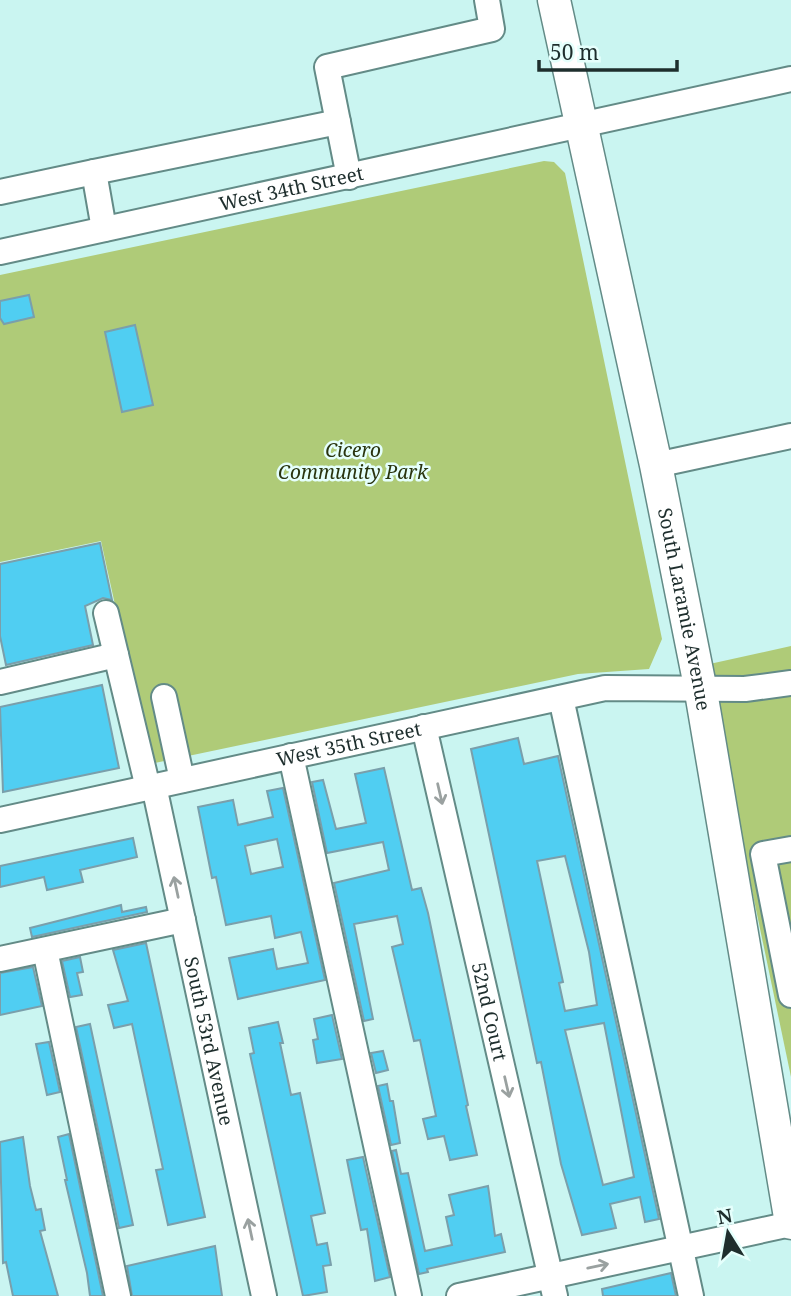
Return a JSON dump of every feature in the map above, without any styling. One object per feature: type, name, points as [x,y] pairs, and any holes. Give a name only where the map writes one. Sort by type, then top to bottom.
[{"type":"main road","name":"South Laramie Avenue","points":[[554,0],[656,465],[700,686],[791,1224]]},
{"type":"street","points":[[349,177],[327,67],[492,29],[487,0]]},
{"type":"street","name":"West 34th Street","points":[[0,251],[581,127],[791,79]]},
{"type":"street","points":[[0,192],[338,122]]},
{"type":"street","points":[[94,172],[104,229]]},
{"type":"street","points":[[656,465],[791,436]]},
{"type":"street","name":"South 53rd Avenue","points":[[106,613],[183,920],[264,1296]]},
{"type":"street","points":[[0,682],[116,655]]},
{"type":"street","name":"West 35th Street","points":[[0,820],[605,688],[700,686],[745,689],[791,683]]},
{"type":"street","points":[[164,697],[182,780]]},
{"type":"street","points":[[561,698],[691,1296]]},
{"type":"street","name":"52nd Court","points":[[424,727],[553,1286]]},
{"type":"street","points":[[291,756],[409,1296]]},
{"type":"street","points":[[791,849],[763,854],[791,995]]},
{"type":"street","points":[[0,959],[183,920]]},
{"type":"street","points":[[45,950],[118,1296]]},
{"type":"street","points":[[459,1296],[553,1286],[681,1248],[791,1224]]},
{"type":"green space","name":"Cicero Community Park","points":[[544,161],[554,162],[565,173],[662,639],[649,669],[578,674],[150,764],[101,541],[0,562],[0,275]]},
{"type":"green space","points":[[791,646],[791,1077],[705,665]]},
{"type":"building","points":[[29,295],[34,317],[4,324],[0,318],[0,301]]},
{"type":"building","points":[[135,325],[153,405],[122,412],[105,332]]},
{"type":"building","points":[[100,543],[112,600],[103,598],[85,606],[93,645],[6,665],[0,636],[0,564]]},
{"type":"building","points":[[102,685],[119,768],[3,792],[0,707]]},
{"type":"building","points":[[518,738],[524,764],[558,756],[659,1219],[645,1222],[640,1197],[610,1204],[616,1228],[582,1235],[561,1164],[541,1062],[537,1063],[471,749]],"holes":[[[565,856],[589,952],[597,1005],[565,1011],[559,983],[563,982],[537,861]],[[604,1023],[634,1177],[603,1185],[565,1030]]]},
{"type":"building","points":[[384,768],[412,890],[421,888],[428,913],[477,1155],[450,1160],[444,1136],[428,1139],[423,1119],[436,1116],[420,1040],[414,1041],[392,947],[403,944],[397,916],[354,924],[373,1019],[364,1021],[334,883],[389,870],[383,842],[327,853],[312,782],[323,780],[336,829],[366,823],[355,774]]},
{"type":"building","points":[[283,788],[325,980],[238,999],[229,958],[273,949],[277,969],[308,963],[301,932],[275,938],[271,916],[226,925],[216,877],[212,878],[198,807],[233,800],[238,825],[273,817],[267,791]],"holes":[[[277,839],[283,867],[251,874],[245,846]]]},
{"type":"building","points":[[133,838],[137,857],[80,870],[83,882],[47,890],[44,877],[0,887],[0,866]]},
{"type":"building","points":[[121,905],[122,912],[146,907],[147,912],[32,937],[30,928]]},
{"type":"building","points":[[146,943],[205,1217],[168,1225],[156,1170],[163,1169],[132,1024],[114,1028],[108,1005],[128,1001],[113,950]]},
{"type":"building","points":[[80,957],[83,972],[77,973],[82,995],[70,997],[62,961]]},
{"type":"building","points":[[33,967],[42,1006],[0,1015],[0,973]]},
{"type":"building","points":[[332,1015],[342,1059],[317,1063],[313,1040],[318,1039],[314,1019]]},
{"type":"building","points":[[278,1022],[291,1095],[300,1093],[325,1213],[311,1216],[317,1245],[327,1243],[331,1265],[323,1266],[327,1292],[303,1296],[250,1054],[254,1053],[249,1028]]},
{"type":"building","points":[[90,1024],[133,1225],[119,1228],[76,1027]]},
{"type":"building","points":[[49,1042],[60,1092],[47,1095],[36,1044]]},
{"type":"building","points":[[383,1051],[388,1070],[376,1073],[371,1053]]},
{"type":"building","points":[[387,1084],[390,1101],[393,1101],[400,1143],[391,1145],[378,1086]]},
{"type":"building","points":[[69,1134],[103,1296],[90,1296],[65,1180],[58,1137]]},
{"type":"building","points":[[23,1137],[30,1186],[36,1210],[41,1209],[45,1230],[40,1231],[58,1296],[13,1296],[6,1262],[3,1263],[0,1142]]},
{"type":"building","points":[[396,1150],[401,1174],[408,1173],[425,1251],[452,1245],[446,1217],[454,1215],[449,1195],[488,1186],[495,1236],[501,1234],[505,1252],[427,1269],[428,1272],[419,1274],[392,1151]]},
{"type":"building","points":[[363,1157],[390,1277],[375,1281],[367,1229],[361,1230],[347,1160]]},
{"type":"building","points":[[215,1246],[222,1296],[132,1296],[127,1266]]},
{"type":"building","points":[[671,1273],[676,1296],[603,1296],[602,1289]]}]
